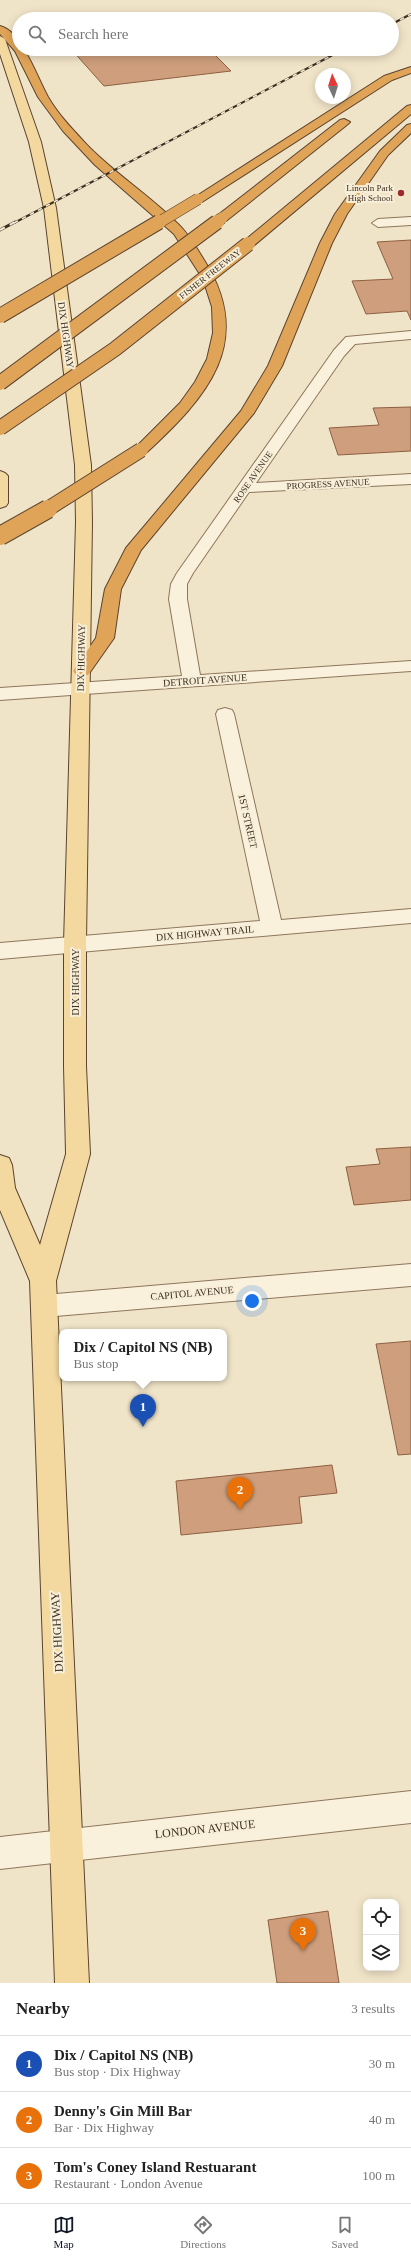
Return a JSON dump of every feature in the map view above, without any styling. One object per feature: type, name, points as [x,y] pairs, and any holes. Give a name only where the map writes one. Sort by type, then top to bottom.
[{"type":"highway","points":[[0,29],[10,35],[12,39]]},
{"type":"highway","points":[[0,536],[88,486],[141,450],[185,406],[204,380],[216,357],[221,325],[216,290],[202,262],[174,226],[108,172],[63,125],[43,97],[21,56]]},
{"type":"highway","points":[[0,383],[222,218],[411,71]]},
{"type":"highway","points":[[0,316],[198,199],[388,78],[411,71]]},
{"type":"highway","name":"FISHER FREEWAY","points":[[0,428],[115,349],[248,244],[411,108]]},
{"type":"highway","points":[[81,680],[105,638],[113,589],[134,548],[247,413],[275,366],[326,243],[341,214],[384,153],[411,127]]},
{"type":"main road","name":"DIX HIGHWAY","points":[[0,39],[35,142],[50,208],[83,465],[84,522],[75,943],[75,1066],[78,1154],[44,1294],[72,1983]]},
{"type":"main road","points":[[0,476],[0,503]]},
{"type":"main road","name":"DIX HIGHWAY","points":[[0,1165],[3,1188],[44,1294]]},
{"type":"street","points":[[378,223],[411,221]]},
{"type":"street","name":"ROSE AVENUE","points":[[192,681],[178,599],[179,584],[185,573],[339,353],[351,340],[411,335]]},
{"type":"street","name":"PROGRESS AVENUE","points":[[245,488],[411,479]]},
{"type":"street","name":"DETROIT AVENUE","points":[[0,694],[81,680],[192,681],[411,666]]},
{"type":"street","name":"1ST STREET","points":[[225,714],[272,928]]},
{"type":"street","name":"DIX HIGHWAY TRAIL","points":[[0,951],[75,943],[411,916]]},
{"type":"street","name":"CAPITOL AVENUE","points":[[44,1294],[411,1275]]},
{"type":"street","name":"LONDON AVENUE","points":[[0,1853],[67,1844],[411,1807]]},
{"type":"building","points":[[77,56],[216,56],[231,71],[104,86]]},
{"type":"building","points":[[411,240],[411,320],[407,311],[366,314],[352,281],[393,279],[377,242]]},
{"type":"building","points":[[411,407],[411,451],[338,455],[329,428],[379,425],[373,408]]},
{"type":"building","points":[[411,1147],[411,1200],[354,1205],[346,1167],[380,1164],[376,1149]]},
{"type":"building","points":[[411,1341],[411,1454],[398,1455],[376,1344]]},
{"type":"building","points":[[332,1465],[337,1493],[299,1497],[302,1523],[181,1535],[176,1481]]},
{"type":"building","points":[[328,1911],[339,1983],[277,1983],[268,1920]]},
{"type":"railway","points":[[399,20],[411,14]]},
{"type":"railway","points":[[14,223],[331,56]]},
{"type":"railway","points":[[0,230],[15,222]]},
{"type":"place","name":"Lincoln Park High School","points":[[401,193]]},
{"type":"place","name":"Dix / Capitol NS (NB)","points":[[143,1427]]},
{"type":"place","name":"Denny's Gin Mill Bar","points":[[240,1510]]},
{"type":"place","name":"Tom's Coney Island Restuarant","points":[[303,1951]]}]
